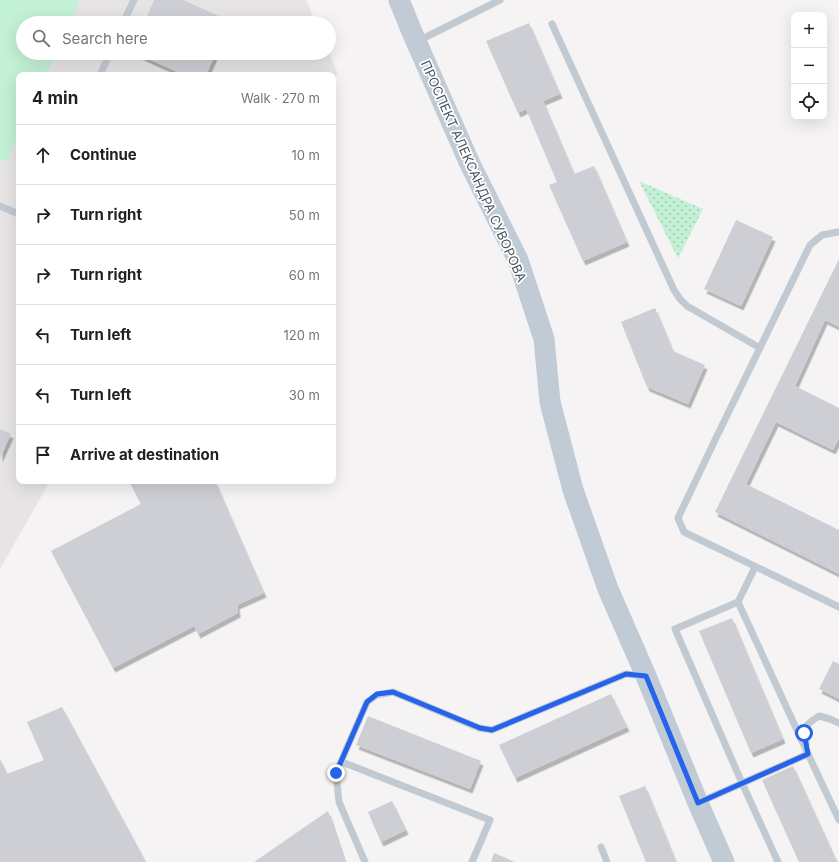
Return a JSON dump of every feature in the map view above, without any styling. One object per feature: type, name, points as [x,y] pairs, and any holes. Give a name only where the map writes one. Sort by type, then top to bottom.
[{"type":"street","name":"ПРОСПЕКТ АЛЕКСАНДРА СУВОРОВА","points":[[399,0],[470,164],[518,260],[544,339],[550,402],[573,490],[608,589],[724,862]]},
{"type":"lane","points":[[127,16],[134,0]]},
{"type":"lane","points":[[416,42],[500,0]]},
{"type":"lane","points":[[552,24],[676,295],[688,306],[760,348]]},
{"type":"lane","points":[[101,72],[107,60]]},
{"type":"lane","points":[[0,206],[16,213]]},
{"type":"lane","points":[[839,232],[822,235],[810,245],[678,518],[684,532],[839,607]]},
{"type":"lane","points":[[755,567],[738,602],[675,629],[778,862]]},
{"type":"lane","points":[[738,602],[839,820]]},
{"type":"lane","points":[[366,862],[339,802],[336,773],[367,702],[377,694],[393,692],[480,728],[492,730],[626,674],[646,676]]},
{"type":"lane","points":[[808,754],[804,733],[807,724],[819,716],[839,723]]},
{"type":"lane","points":[[698,803],[808,754]]},
{"type":"lane","points":[[342,762],[490,820],[472,862]]},
{"type":"lane","points":[[601,847],[607,862]]},
{"type":"shaded area","points":[[0,0],[306,0],[313,16],[16,16],[16,60],[332,60],[338,74],[336,76],[336,72],[16,72],[16,484],[48,484],[0,569]]},
{"type":"green space","points":[[0,0],[80,0],[73,16],[16,16],[16,60],[53,60],[47,72],[16,72],[16,140],[6,162],[0,159]]},
{"type":"green space","points":[[639,181],[703,209],[678,258]]},
{"type":"building","points":[[154,0],[183,0],[219,16],[147,16]]},
{"type":"building","points":[[529,23],[560,94],[543,101],[574,174],[594,166],[627,242],[583,261],[549,185],[557,182],[526,109],[518,113],[486,41]]},
{"type":"building","points":[[151,60],[213,60],[207,72],[177,72]]},
{"type":"building","points":[[736,220],[773,237],[741,306],[704,289]]},
{"type":"building","points":[[839,259],[839,327],[825,320],[795,386],[839,408],[839,438],[833,450],[776,422],[746,484],[839,530],[839,574],[715,512]]},
{"type":"building","points":[[655,308],[673,351],[705,365],[688,404],[647,387],[621,322]]},
{"type":"building","points":[[0,429],[11,434],[0,458]]},
{"type":"building","points":[[131,484],[216,484],[264,593],[237,605],[238,613],[198,634],[194,626],[113,668],[51,551],[141,504]]},
{"type":"building","points":[[732,618],[783,739],[751,753],[699,631]]},
{"type":"building","points":[[833,661],[839,664],[839,699],[819,689]]},
{"type":"building","points":[[611,694],[627,727],[515,778],[499,745]]},
{"type":"building","points":[[62,707],[146,862],[0,862],[0,759],[7,774],[44,760],[27,722]]},
{"type":"building","points":[[368,716],[481,761],[470,789],[356,745]]},
{"type":"building","points":[[793,766],[837,862],[799,862],[762,780]]},
{"type":"building","points":[[645,786],[676,862],[646,862],[619,796]]},
{"type":"building","points":[[392,801],[406,830],[381,842],[368,812]]},
{"type":"building","points":[[328,811],[345,862],[254,862]]},
{"type":"building","points":[[494,853],[515,862],[491,862]]},
{"type":"route","points":[[336,773],[367,702],[377,694],[393,692],[480,728],[492,730],[626,674],[646,676],[698,803],[808,754],[804,733]]}]
